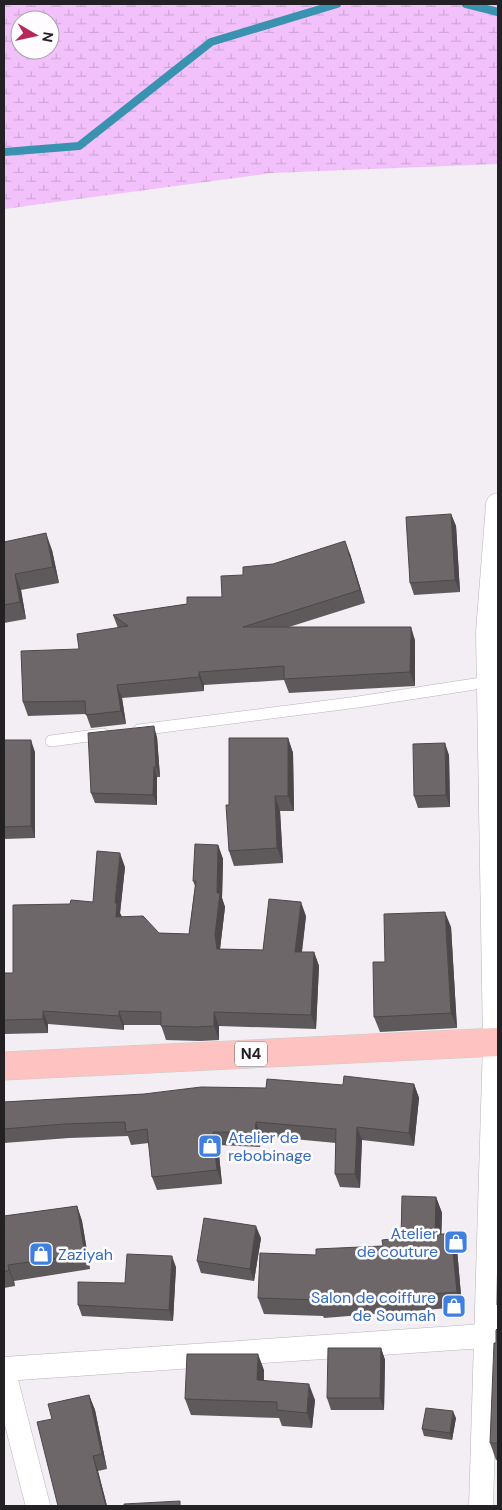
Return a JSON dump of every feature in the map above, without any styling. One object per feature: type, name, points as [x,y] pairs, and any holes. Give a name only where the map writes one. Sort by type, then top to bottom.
[{"type":"highway","name":"N4","points":[[4,1066],[497,1042]]},
{"type":"street","points":[[481,1506],[492,1335],[497,1042],[488,632],[498,505]]},
{"type":"street","points":[[38,1506],[4,1371],[492,1335]]},
{"type":"lane","points":[[50,741],[358,702],[488,682]]},
{"type":"green space","points":[[4,4],[498,4],[498,164],[272,173],[4,209]]},
{"type":"building","points":[[451,514],[455,580],[410,583],[406,517]]},
{"type":"building","points":[[46,533],[53,567],[15,574],[20,602],[4,605],[4,542]]},
{"type":"building","points":[[345,541],[360,590],[243,627],[411,627],[410,672],[284,679],[284,666],[199,672],[199,677],[117,685],[121,711],[86,715],[85,701],[23,702],[21,651],[79,649],[77,634],[128,626],[113,615],[187,604],[187,597],[222,597],[221,576],[243,575],[243,567],[273,564]]},
{"type":"building","points":[[154,726],[156,766],[154,767],[153,795],[91,793],[88,733]]},
{"type":"building","points":[[229,738],[288,738],[288,796],[275,796],[277,848],[229,851],[226,805],[229,805]]},
{"type":"building","points":[[4,740],[31,740],[31,826],[4,827]]},
{"type":"building","points":[[445,743],[446,795],[414,796],[413,744]]},
{"type":"building","points":[[195,844],[218,845],[217,893],[220,893],[215,935],[217,949],[263,950],[269,899],[301,902],[295,952],[314,952],[311,1015],[214,1012],[214,1026],[195,1027],[161,1026],[161,1012],[119,1011],[119,1016],[43,1011],[43,1019],[4,1020],[4,973],[13,973],[13,905],[70,904],[71,900],[93,902],[97,851],[120,853],[115,903],[117,903],[116,917],[143,916],[159,933],[189,934],[196,881],[193,881]]},
{"type":"building","points":[[445,912],[451,1013],[374,1017],[373,962],[385,962],[384,914]]},
{"type":"building","points":[[344,1076],[414,1084],[409,1133],[357,1127],[355,1174],[335,1174],[336,1129],[256,1122],[255,1133],[213,1132],[217,1170],[152,1177],[147,1129],[126,1132],[125,1122],[64,1124],[4,1129],[4,1102],[144,1094],[201,1087],[266,1088],[267,1079],[343,1085]]},
{"type":"building","points":[[402,1196],[436,1197],[435,1235],[451,1233],[457,1292],[319,1303],[318,1300],[258,1298],[260,1253],[316,1255],[316,1249],[383,1246],[382,1240],[401,1238]]},
{"type":"building","points":[[77,1206],[85,1254],[8,1265],[9,1270],[4,1272],[4,1216]]},
{"type":"building","points":[[204,1218],[256,1226],[250,1269],[197,1261]]},
{"type":"building","points":[[498,1239],[498,1306],[497,1305]]},
{"type":"building","points":[[127,1254],[172,1256],[169,1310],[78,1305],[78,1282],[125,1283]]},
{"type":"building","points":[[498,1328],[498,1443],[490,1443],[494,1343],[496,1343],[496,1330]]},
{"type":"building","points":[[328,1348],[381,1348],[380,1398],[327,1398]]},
{"type":"building","points":[[187,1354],[258,1354],[257,1380],[309,1384],[307,1413],[277,1410],[277,1402],[185,1399]]},
{"type":"building","points":[[89,1395],[102,1454],[93,1456],[106,1506],[58,1506],[37,1422],[52,1419],[48,1404]]},
{"type":"building","points":[[426,1408],[453,1411],[450,1433],[422,1429]]},
{"type":"building","points":[[180,1501],[180,1506],[124,1506],[124,1504]]},
{"type":"waterway","points":[[4,152],[79,146],[211,42],[337,4]]},
{"type":"waterway","points":[[466,4],[498,12]]},
{"type":"place","name":"Atelier de rebobinage","points":[[210,1146]]},
{"type":"place","name":"Atelier de couture","points":[[456,1242]]},
{"type":"place","name":"Zaziyah","points":[[41,1254]]},
{"type":"place","name":"Salon de coiffure de Soumah","points":[[454,1306]]}]
